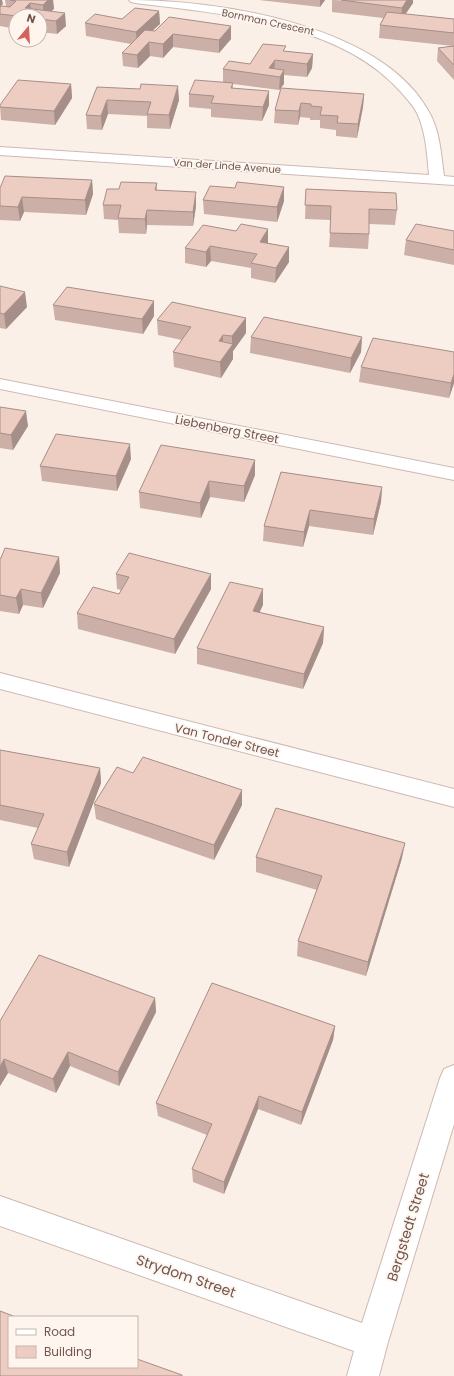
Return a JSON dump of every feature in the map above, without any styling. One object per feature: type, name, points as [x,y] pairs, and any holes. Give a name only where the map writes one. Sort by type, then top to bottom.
[{"type":"street","name":"Bornman Crescent","points":[[135,0],[211,10],[300,28],[318,33],[379,64],[395,76],[419,104],[428,125],[437,180]]},
{"type":"street","name":"Van der Linde Avenue","points":[[0,151],[454,181]]},
{"type":"street","name":"Liebenberg Street","points":[[0,384],[454,474]]},
{"type":"street","name":"Van Tonder Street","points":[[0,682],[454,798]]},
{"type":"street","name":"Bergstedt Street","points":[[363,1376],[372,1342],[454,1078]]},
{"type":"street","name":"Strydom Street","points":[[0,1211],[372,1342]]},
{"type":"building","points":[[10,0],[48,0],[43,5],[30,3],[25,8],[8,8],[8,15],[0,14],[0,7],[10,7],[16,1]]},
{"type":"building","points":[[341,0],[407,0],[402,8]]},
{"type":"building","points":[[135,8],[159,11],[136,32],[85,23],[95,14],[122,19]]},
{"type":"building","points":[[48,11],[65,13],[56,21],[48,20]]},
{"type":"building","points":[[387,12],[454,19],[454,33],[380,25]]},
{"type":"building","points":[[169,17],[231,26],[219,40],[173,34],[163,44],[149,42],[137,55],[122,53],[145,30],[155,31]]},
{"type":"building","points":[[263,44],[286,46],[283,51],[313,54],[307,64],[275,60],[269,68],[284,70],[280,77],[223,69],[229,61],[250,64]]},
{"type":"building","points":[[454,46],[454,65],[438,48]]},
{"type":"building","points":[[18,80],[71,84],[54,111],[0,107]]},
{"type":"building","points":[[195,80],[233,83],[231,88],[269,91],[263,107],[211,103],[214,96],[189,94]]},
{"type":"building","points":[[141,84],[178,86],[169,115],[147,114],[151,102],[107,100],[101,116],[86,115],[97,87],[140,89]]},
{"type":"building","points":[[281,88],[364,94],[358,124],[337,123],[338,116],[320,115],[322,107],[311,106],[311,104],[301,103],[299,111],[275,110]]},
{"type":"building","points":[[5,176],[92,180],[85,200],[22,197],[18,207],[0,206],[0,188]]},
{"type":"building","points":[[121,182],[157,183],[155,190],[196,192],[193,212],[147,210],[145,219],[118,218],[121,205],[103,205],[107,189],[119,189]]},
{"type":"building","points":[[237,182],[284,187],[277,207],[203,200],[210,186],[235,188]]},
{"type":"building","points":[[306,189],[396,193],[397,210],[369,209],[369,234],[330,233],[331,206],[305,205]]},
{"type":"building","points":[[241,224],[268,229],[260,242],[289,247],[276,268],[251,263],[257,254],[210,246],[206,252],[185,248],[203,225],[236,231]]},
{"type":"building","points":[[416,224],[454,231],[454,250],[406,240]]},
{"type":"building","points":[[0,286],[25,292],[4,314],[0,313]]},
{"type":"building","points":[[67,287],[154,301],[142,319],[53,305]]},
{"type":"building","points":[[172,302],[246,318],[232,336],[223,335],[219,341],[233,344],[220,362],[173,352],[191,327],[157,320]]},
{"type":"building","points":[[264,317],[362,337],[351,358],[251,337]]},
{"type":"building","points":[[373,338],[454,352],[454,374],[451,383],[361,367]]},
{"type":"building","points":[[0,407],[26,411],[11,435],[0,433]]},
{"type":"building","points":[[56,434],[130,444],[116,476],[40,466]]},
{"type":"building","points":[[161,445],[255,460],[244,486],[209,481],[200,503],[139,492]]},
{"type":"building","points":[[281,472],[382,487],[374,519],[310,510],[304,532],[264,526]]},
{"type":"building","points":[[5,548],[59,557],[41,593],[21,589],[16,598],[0,595],[0,558]]},
{"type":"building","points":[[129,553],[211,574],[174,639],[77,613],[93,587],[119,594],[129,577],[116,574]]},
{"type":"building","points":[[230,582],[263,589],[253,611],[324,627],[304,674],[197,648]]},
{"type":"building","points":[[0,750],[100,768],[67,852],[31,844],[44,814],[0,805]]},
{"type":"building","points":[[143,757],[242,790],[214,845],[94,804],[117,767],[133,773]]},
{"type":"building","points":[[276,808],[405,843],[368,962],[298,941],[322,876],[256,857]]},
{"type":"building","points":[[39,955],[155,998],[118,1072],[68,1052],[53,1079],[4,1059],[0,1067],[0,1021]]},
{"type":"building","points":[[212,983],[335,1026],[302,1112],[259,1096],[224,1182],[192,1169],[212,1124],[156,1103]]},
{"type":"building","points":[[0,1311],[13,1316],[8,1316],[8,1368],[138,1368],[138,1359],[182,1375],[182,1376],[0,1376]]}]
